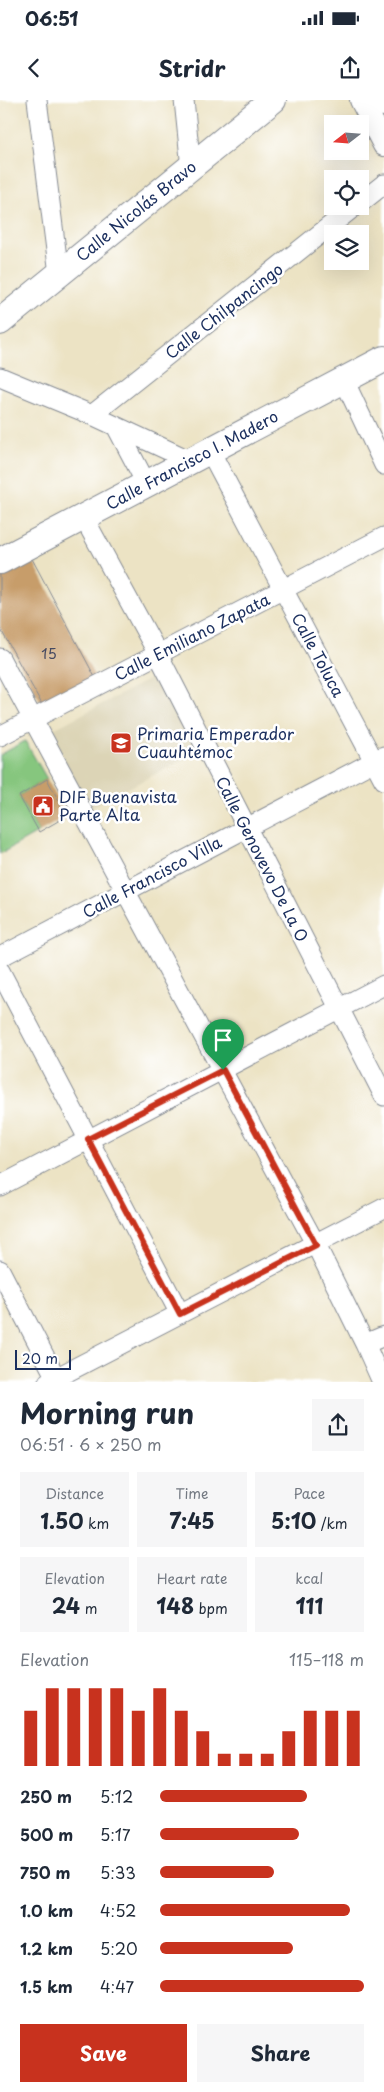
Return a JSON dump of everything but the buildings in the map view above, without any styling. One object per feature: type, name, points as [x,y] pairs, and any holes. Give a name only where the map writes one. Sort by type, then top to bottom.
[{"type":"main road","name":"Calle Nicolás Bravo","points":[[0,322],[273,100]]},
{"type":"main road","name":"Calle Francisco I. Madero","points":[[0,561],[384,359]]},
{"type":"street","points":[[37,100],[58,274]]},
{"type":"street","points":[[184,100],[191,168]]},
{"type":"street","points":[[361,100],[384,145]]},
{"type":"street","points":[[382,100],[384,105]]},
{"type":"street","points":[[369,196],[384,184]]},
{"type":"street","name":"Calle Chilpancingo","points":[[92,415],[344,215]]},
{"type":"street","points":[[0,378],[116,426],[200,456]]},
{"type":"street","points":[[344,380],[384,465]]},
{"type":"street","points":[[116,426],[147,485]]},
{"type":"street","name":"Calle Toluca","points":[[200,456],[283,590],[379,758],[384,780]]},
{"type":"street","name":"Calle Genovevo De La O","points":[[84,518],[158,654],[384,1096]]},
{"type":"street","name":"Calle Emiliano Zapata","points":[[0,736],[384,537]]},
{"type":"street","points":[[0,658],[316,1245],[382,1382]]},
{"type":"street","name":"Calle Francisco Villa","points":[[0,957],[379,758]]},
{"type":"street","points":[[0,971],[180,1314]]},
{"type":"street","points":[[0,1186],[384,984]]},
{"type":"street","points":[[0,1270],[54,1381],[384,1208]]},
{"type":"street","points":[[365,1344],[384,1336]]},
{"type":"shaded area","name":"Primaria Emperador Cuauhtémoc","points":[[156,676],[196,753],[86,810],[46,733]]},
{"type":"green space","points":[[25,741],[47,779],[19,796],[39,832],[0,854],[0,755]]},
{"type":"place","name":"Primaria Emperador Cuauhtémoc","points":[[121,743]]},
{"type":"place","name":"DIF Buenavista Parte Alta","points":[[43,806]]},
{"type":"route","points":[[223,1070],[316,1245],[180,1314],[88,1139],[223,1070]]}]
